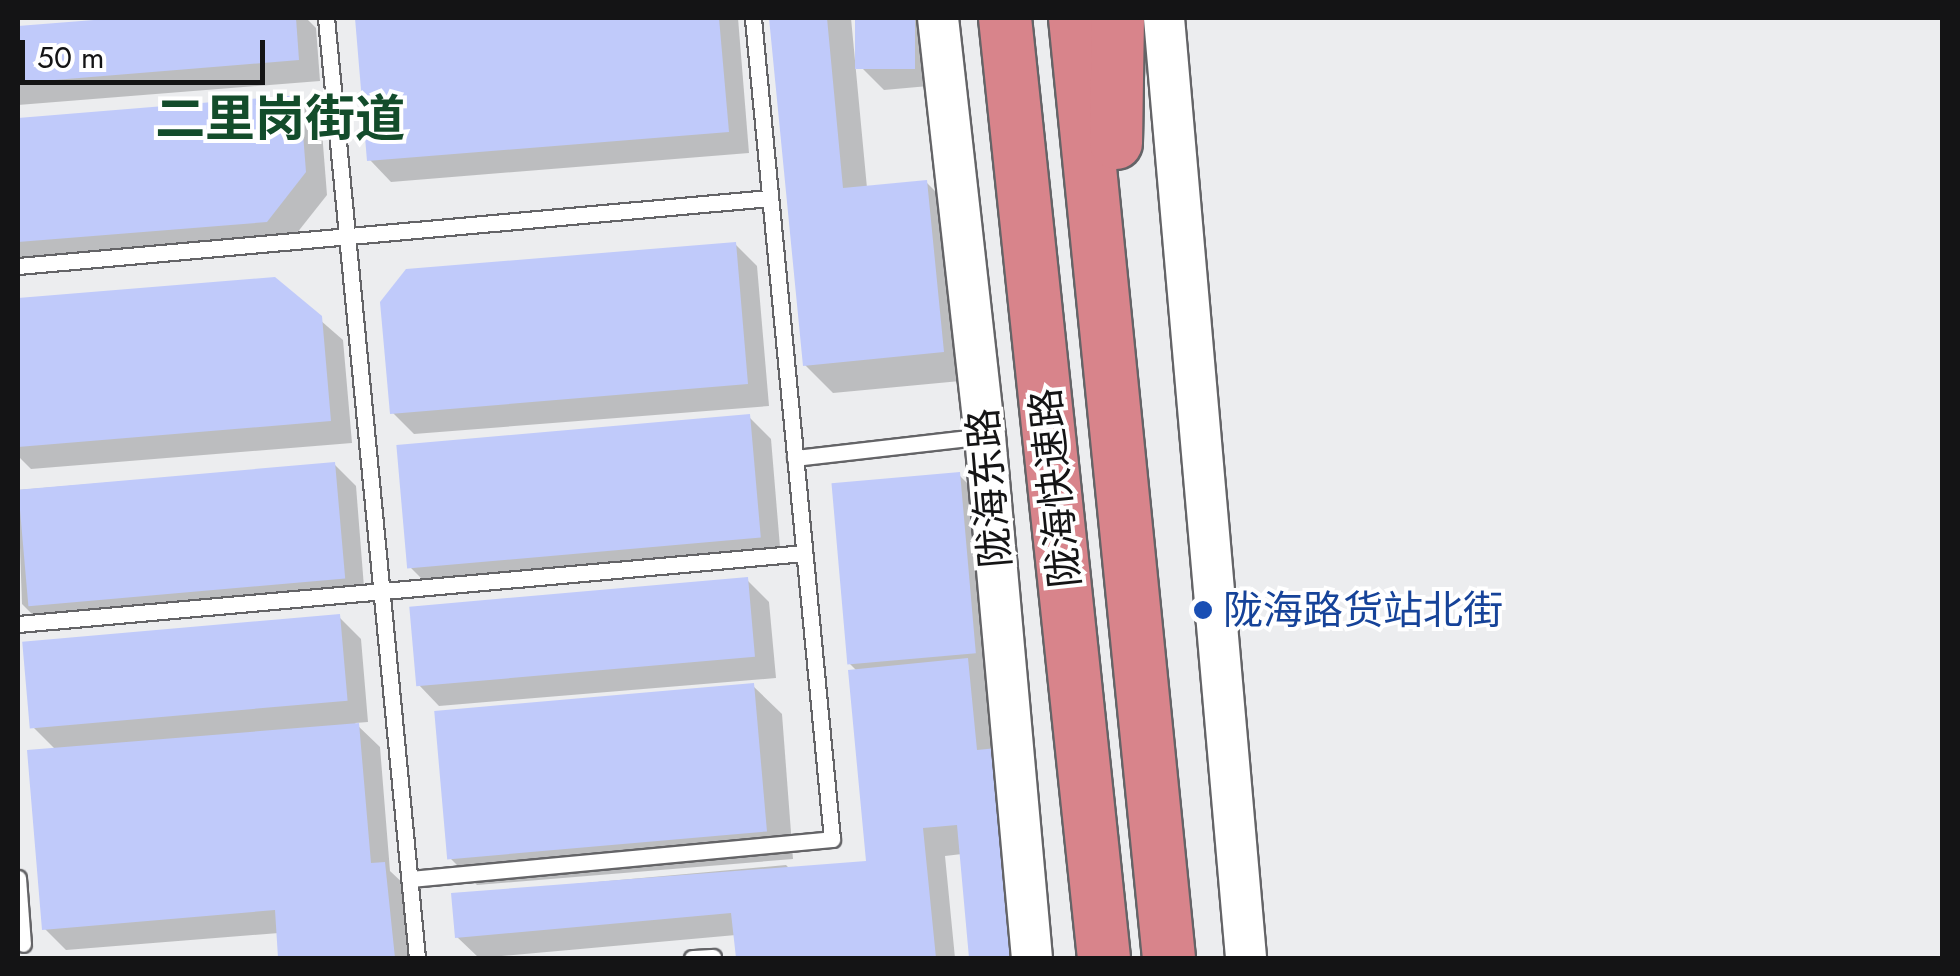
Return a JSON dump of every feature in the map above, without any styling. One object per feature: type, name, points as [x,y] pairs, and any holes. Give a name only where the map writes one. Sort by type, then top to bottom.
[{"type":"highway","name":"陇海快速路","points":[[1004,18],[1104,958]]},
{"type":"highway","name":"陇海快速路","points":[[1075,18],[1169,958]]},
{"type":"highway","points":[[1112,374],[1118,18]]},
{"type":"street","name":"陇海东路","points":[[938,18],[985,436],[1032,958]]},
{"type":"street","points":[[1164,18],[1246,958]]},
{"type":"lane","points":[[326,18],[417,958]]},
{"type":"lane","points":[[410,879],[832,839],[753,18]]},
{"type":"lane","points":[[18,266],[770,198]]},
{"type":"lane","points":[[795,458],[985,436]]},
{"type":"lane","points":[[18,624],[804,553]]},
{"type":"lane","points":[[18,878],[23,944]]},
{"type":"lane","points":[[692,958],[713,956]]},
{"type":"building","points":[[119,18],[296,18],[299,60],[18,83],[18,26]]},
{"type":"building","points":[[355,18],[719,18],[729,132],[367,161]]},
{"type":"building","points":[[769,18],[827,18],[843,188],[927,180],[944,352],[803,366]]},
{"type":"building","points":[[855,18],[915,18],[915,69],[855,69]]},
{"type":"building","points":[[300,95],[306,172],[267,222],[18,242],[18,118]]},
{"type":"building","points":[[736,242],[748,384],[390,414],[380,302],[406,269]]},
{"type":"building","points":[[275,277],[322,316],[331,421],[18,447],[18,298]]},
{"type":"building","points":[[750,414],[761,538],[407,568],[396,445]]},
{"type":"building","points":[[335,462],[345,579],[28,606],[18,490]]},
{"type":"building","points":[[960,472],[976,653],[847,665],[831,483]]},
{"type":"building","points":[[748,577],[755,657],[416,686],[409,607]]},
{"type":"building","points":[[340,614],[348,701],[30,728],[22,642]]},
{"type":"building","points":[[968,658],[977,750],[997,748],[1017,957],[969,958],[957,825],[923,828],[936,958],[736,958],[731,913],[455,938],[451,893],[866,861],[848,670]]},
{"type":"building","points":[[754,683],[767,831],[447,859],[434,711]]},
{"type":"building","points":[[359,723],[371,863],[385,862],[395,958],[278,958],[275,910],[42,930],[27,750]]},
{"type":"place","name":"陇海路货站北街","points":[[1203,610]]},
{"type":"district","name":"二里岗街道","points":[[280,119]]}]
